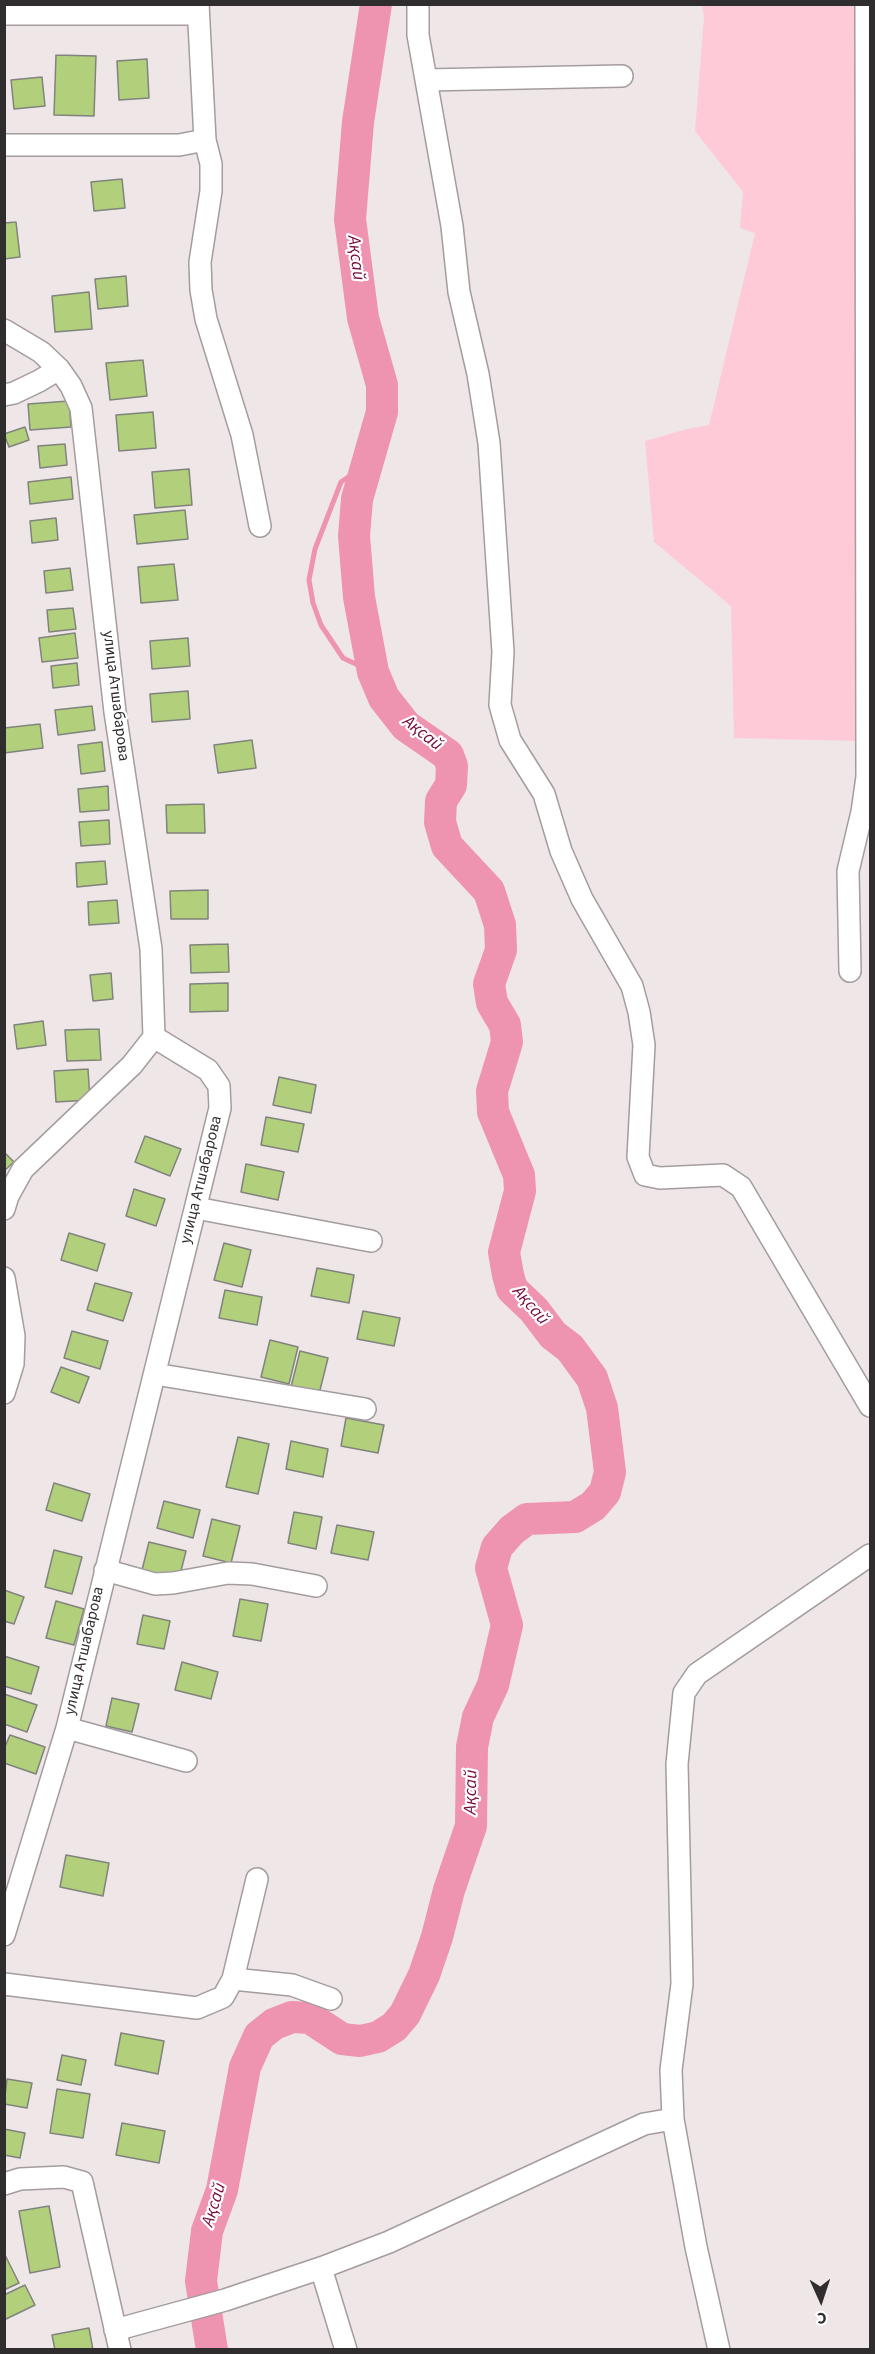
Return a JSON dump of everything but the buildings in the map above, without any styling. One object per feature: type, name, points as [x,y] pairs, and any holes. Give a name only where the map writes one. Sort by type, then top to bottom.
[{"type":"street","points":[[417,4],[418,35],[452,226],[459,292],[478,374],[489,443],[503,652],[500,705],[510,740],[544,794],[561,852],[582,899],[632,986],[644,1045],[638,1158],[645,1174],[660,1178],[723,1175],[741,1187],[870,1406]]},
{"type":"street","points":[[850,970],[848,871],[862,812],[867,777],[869,722],[866,4]]},
{"type":"street","points":[[4,14],[198,9],[205,140],[211,164],[211,191],[200,262],[201,290],[206,319],[242,435],[260,526]]},
{"type":"street","points":[[426,80],[622,76]]},
{"type":"street","points":[[4,145],[179,145],[205,140]]},
{"type":"street","name":"улица Атшабарова","points":[[4,330],[41,352],[59,369],[71,386],[81,408],[115,712],[151,949],[154,1037],[208,1070],[219,1086],[220,1108],[67,1728],[4,1935]]},
{"type":"street","points":[[4,395],[39,381],[59,369]]},
{"type":"street","points":[[4,1209],[8,1196],[23,1169],[132,1065],[154,1037]]},
{"type":"street","points":[[196,1208],[371,1241]]},
{"type":"street","points":[[4,1278],[14,1336],[13,1364],[4,1393]]},
{"type":"street","points":[[155,1374],[365,1409]]},
{"type":"street","points":[[719,2349],[696,2247],[673,2119],[671,2070],[682,1984],[677,1764],[684,1693],[697,1674],[870,1555]]},
{"type":"street","points":[[105,1570],[155,1584],[173,1583],[228,1572],[316,1586]]},
{"type":"street","points":[[67,1728],[186,1761]]},
{"type":"street","points":[[4,1984],[197,2008],[223,1997],[233,1979],[257,1879]]},
{"type":"street","points":[[233,1979],[292,1985],[331,1999]]},
{"type":"street","points":[[4,2184],[20,2179],[64,2177],[82,2182],[117,2339],[192,2309],[321,2268],[389,2242],[644,2124],[673,2119]]},
{"type":"street","points":[[321,2268],[346,2349]]},
{"type":"shaded area","points":[[702,5],[856,5],[855,741],[734,738],[731,606],[654,542],[645,441],[709,425],[755,233],[740,228],[743,192],[695,131],[704,17]]},
{"type":"waterway","name":"Ақсай","points":[[212,2350],[201,2281],[207,2231],[222,2190],[245,2067],[259,2036],[274,2024],[292,2017],[310,2018],[342,2039],[360,2041],[378,2037],[394,2027],[405,2014],[424,1975],[471,1826],[472,1747],[478,1717],[493,1685],[507,1625],[491,1568],[497,1547],[512,1530],[527,1519],[575,1517],[593,1506],[605,1492],[610,1472],[602,1408],[592,1378],[570,1348],[553,1335],[534,1310],[512,1289],[508,1275],[504,1252],[520,1191],[519,1175],[493,1112],[492,1091],[507,1042],[505,1025],[492,1003],[489,984],[501,950],[500,925],[489,891],[447,846],[440,822],[441,801],[451,785],[452,766],[448,755],[406,726],[384,698],[373,672],[359,597],[354,536],[357,499],[382,412],[382,385],[363,318],[350,219],[358,122],[376,4]]},
{"type":"waterway","points":[[367,464],[341,482],[315,549],[309,580],[313,603],[321,625],[343,658],[373,672]]}]
